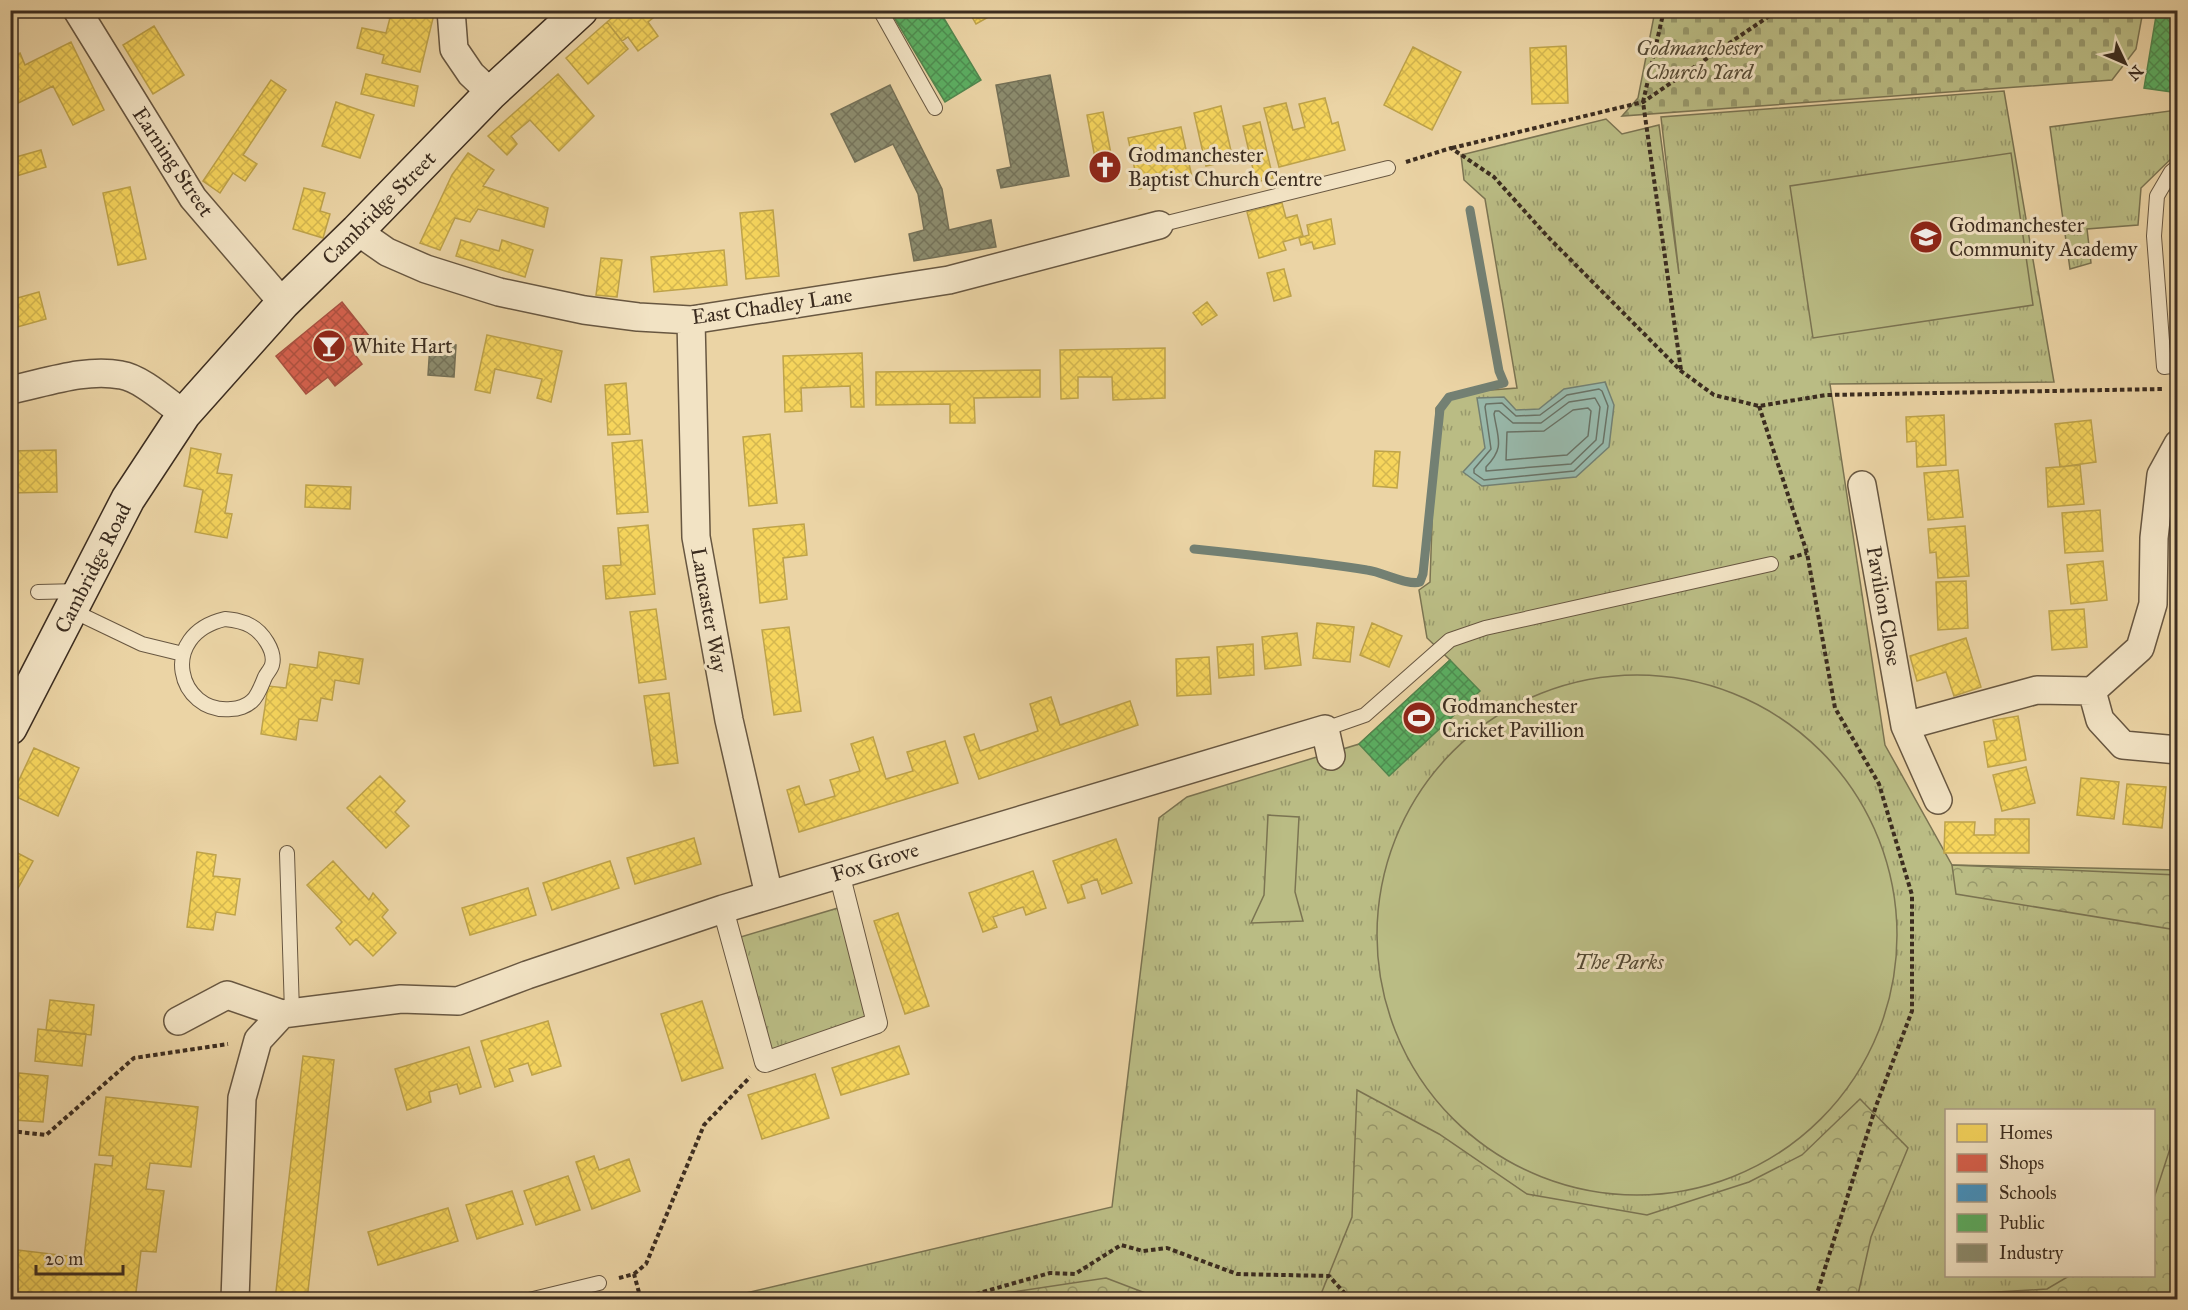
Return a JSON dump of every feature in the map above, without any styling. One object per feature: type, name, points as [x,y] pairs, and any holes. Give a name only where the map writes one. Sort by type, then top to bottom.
[{"type":"main road","name":"Cambridge Street","points":[[184,414],[283,303],[357,231],[491,93],[581,10]]},
{"type":"main road","name":"Cambridge Road","points":[[10,728],[128,499],[184,414]]},
{"type":"street","name":"Earning Street","points":[[77,10],[192,198],[283,303]]},
{"type":"street","points":[[451,10],[454,49],[471,74],[491,93]]},
{"type":"street","name":"East Chadley Lane","points":[[357,231],[387,252],[426,269],[499,292],[584,310],[638,317],[691,320],[950,279],[1159,225]]},
{"type":"street","name":"Lancaster Way","points":[[691,320],[696,537],[729,720],[769,895]]},
{"type":"street","points":[[10,390],[87,374],[122,375],[148,388],[184,414]]},
{"type":"street","points":[[1905,726],[2037,690],[2092,691],[2140,648],[2153,604],[2154,538],[2161,475],[2178,444]]},
{"type":"street","name":"Pavilion Close","points":[[1862,485],[1905,726],[1938,800]]},
{"type":"street","points":[[2092,691],[2100,720],[2122,745],[2178,750]]},
{"type":"street","points":[[1325,729],[1331,756]]},
{"type":"street","name":"Fox Grove","points":[[287,1013],[401,999],[458,1001],[527,975],[723,909],[1325,729]]},
{"type":"street","points":[[723,909],[765,1062],[877,1023],[839,873]]},
{"type":"street","points":[[177,1021],[227,995],[287,1013]]},
{"type":"street","points":[[235,1299],[242,1098],[258,1040],[287,1013]]},
{"type":"lane","points":[[880,10],[935,108]]},
{"type":"lane","points":[[2178,166],[2171,172],[2157,196],[2154,236],[2164,367],[2178,365]]},
{"type":"lane","points":[[1159,225],[1388,168]]},
{"type":"lane","points":[[1325,729],[1365,715],[1450,640],[1485,628],[1771,564]]},
{"type":"lane","points":[[38,592],[75,601],[142,644],[183,654]]},
{"type":"lane","points":[[225,619],[239,621],[258,631],[270,649],[273,663],[253,701],[238,709],[223,710],[208,706],[186,685],[181,669],[183,654],[188,640],[198,630],[211,622],[225,619]]},
{"type":"lane","points":[[287,853],[287,1013]]},
{"type":"lane","points":[[529,1299],[599,1283]]},
{"type":"path","points":[[1664,10],[1642,102],[1681,371]]},
{"type":"path","points":[[1388,168],[1451,148],[1642,102],[1778,10]]},
{"type":"path","points":[[1451,148],[1494,177],[1547,236],[1681,371],[1714,395],[1760,406],[1826,395],[2166,389]]},
{"type":"path","points":[[1760,406],[1807,554],[1835,708],[1878,784],[1912,895],[1912,1011],[1876,1106],[1815,1299]]},
{"type":"path","points":[[10,1131],[46,1134],[134,1058],[258,1040]]},
{"type":"path","points":[[599,1283],[634,1274],[646,1264],[704,1125],[765,1062]]},
{"type":"path","points":[[954,1299],[1050,1273],[1075,1274],[1121,1245],[1143,1251],[1167,1248],[1237,1274],[1329,1276],[1351,1299]]},
{"type":"path","points":[[634,1274],[641,1299]]},
{"type":"green space","name":"Godmanchester Church Yard","points":[[1655,10],[2143,11],[2136,49],[2112,80],[1622,116],[1638,98]]},
{"type":"green space","name":"The Parks","points":[[2004,91],[2054,382],[1830,384],[1885,745],[1952,865],[2177,870],[2177,1299],[716,1300],[1112,1207],[1159,818],[1187,797],[1359,744],[1450,660],[1427,638],[1419,590],[1430,582],[1436,408],[1451,393],[1517,388],[1485,199],[1464,180],[1461,155],[1606,119],[1622,134],[1659,125],[1679,274],[1661,117]]},
{"type":"green space","points":[[2177,110],[2177,153],[2141,188],[2138,225],[2087,229],[2091,263],[2070,269],[2050,127]]},
{"type":"green space","points":[[2011,153],[2033,305],[1813,338],[1790,186]]},
{"type":"green space","points":[[1637,675],[1688,680],[1736,695],[1781,719],[1821,751],[1853,791],[1877,836],[1892,884],[1897,935],[1892,986],[1877,1034],[1853,1079],[1821,1119],[1781,1151],[1736,1175],[1688,1190],[1637,1195],[1586,1190],[1538,1175],[1493,1151],[1453,1119],[1421,1079],[1397,1034],[1382,986],[1377,935],[1382,884],[1397,836],[1421,791],[1453,751],[1493,719],[1538,695],[1586,680]]},
{"type":"green space","points":[[1268,815],[1299,817],[1295,892],[1303,921],[1251,923],[1264,895]]},
{"type":"green space","points":[[1952,865],[2177,875],[2177,930],[1956,894]]},
{"type":"green space","points":[[838,908],[869,1020],[770,1053],[734,939]]},
{"type":"green space","points":[[1357,1090],[1439,1134],[1527,1194],[1647,1215],[1749,1182],[1802,1155],[1860,1099],[1908,1148],[1871,1237],[1857,1299],[1319,1299],[1352,1217]]},
{"type":"green space","points":[[2177,1127],[2177,1299],[1882,1299],[2047,1289],[2067,1277],[2155,1277],[2155,1195]]},
{"type":"green space","points":[[1106,1278],[1161,1299],[967,1299]]},
{"type":"water","points":[[1605,382],[1614,405],[1609,447],[1576,477],[1482,486],[1463,472],[1485,448],[1477,398],[1504,397],[1516,410],[1539,409],[1564,389]]},
{"type":"building: Homes","points":[[368,10],[435,10],[420,72],[382,63],[384,55],[357,48],[362,28],[386,33],[390,18],[367,13]]},
{"type":"building: Homes","points":[[621,10],[663,10],[648,22],[658,36],[638,51],[628,37],[622,41],[607,22]]},
{"type":"building: Homes","points":[[748,10],[765,10],[752,17]]},
{"type":"building: Homes","points":[[968,10],[1001,10],[976,24]]},
{"type":"building: Homes","points":[[607,22],[628,49],[588,84],[566,58]]},
{"type":"building: Homes","points":[[154,26],[184,75],[153,94],[123,45]]},
{"type":"building: Homes","points":[[71,42],[104,110],[73,125],[53,86],[10,107],[10,58],[20,53],[25,65]]},
{"type":"building: Homes","points":[[1566,46],[1568,103],[1532,104],[1530,48]]},
{"type":"building: Homes","points":[[1413,47],[1461,72],[1432,130],[1384,105]]},
{"type":"building: Homes","points":[[366,74],[418,86],[414,106],[361,94]]},
{"type":"building: Homes","points":[[558,74],[594,116],[559,151],[530,120],[511,136],[517,144],[507,155],[488,136]]},
{"type":"building: Homes","points":[[271,80],[286,90],[243,155],[257,164],[245,181],[233,173],[220,193],[203,181]]},
{"type":"building: Homes","points":[[1325,98],[1332,124],[1338,122],[1345,150],[1279,167],[1264,108],[1286,103],[1293,130],[1305,127],[1299,104]]},
{"type":"building: Homes","points":[[336,102],[374,115],[360,158],[322,146]]},
{"type":"building: Homes","points":[[1221,106],[1233,160],[1206,166],[1194,113]]},
{"type":"building: Homes","points":[[1103,112],[1111,154],[1095,158],[1087,115]]},
{"type":"building: Homes","points":[[1260,122],[1273,178],[1256,182],[1243,126]]},
{"type":"building: Homes","points":[[1181,127],[1192,177],[1139,189],[1128,138]]},
{"type":"building: Homes","points":[[10,139],[16,157],[41,150],[46,167],[10,178]]},
{"type":"building: Homes","points":[[468,153],[494,170],[483,186],[548,208],[544,227],[478,209],[470,222],[455,218],[440,250],[420,243],[452,175]]},
{"type":"building: Homes","points":[[130,187],[146,259],[118,265],[103,193]]},
{"type":"building: Homes","points":[[304,188],[325,193],[320,211],[330,214],[323,238],[293,229]]},
{"type":"building: Homes","points":[[1282,203],[1286,218],[1297,215],[1303,236],[1283,242],[1286,250],[1259,258],[1247,212]]},
{"type":"building: Homes","points":[[773,210],[779,276],[746,279],[740,213]]},
{"type":"building: Homes","points":[[1331,219],[1335,244],[1314,249],[1312,242],[1301,245],[1299,238],[1309,235],[1307,225]]},
{"type":"building: Homes","points":[[461,240],[499,251],[502,240],[533,250],[525,277],[456,256]]},
{"type":"building: Homes","points":[[724,250],[727,285],[654,292],[651,257]]},
{"type":"building: Homes","points":[[601,258],[622,260],[617,297],[596,295]]},
{"type":"building: Homes","points":[[1284,269],[1291,296],[1274,301],[1267,273]]},
{"type":"building: Homes","points":[[39,292],[46,319],[10,329],[10,300]]},
{"type":"building: Homes","points":[[1207,302],[1217,315],[1202,325],[1193,313]]},
{"type":"building: Homes","points":[[487,335],[562,351],[551,402],[537,398],[542,379],[495,369],[490,393],[475,390]]},
{"type":"building: Homes","points":[[1165,348],[1165,398],[1113,400],[1112,377],[1078,377],[1078,398],[1061,399],[1060,350]]},
{"type":"building: Homes","points":[[862,353],[864,407],[851,407],[850,386],[801,388],[802,411],[785,412],[783,356]]},
{"type":"building: Homes","points":[[1040,370],[1040,397],[974,398],[975,423],[950,423],[950,404],[876,405],[876,372]]},
{"type":"building: Homes","points":[[626,383],[630,434],[608,435],[605,385]]},
{"type":"building: Homes","points":[[1944,415],[1946,465],[1917,467],[1916,441],[1907,442],[1906,417]]},
{"type":"building: Homes","points":[[2091,420],[2096,462],[2060,467],[2055,424]]},
{"type":"building: Homes","points":[[770,434],[777,503],[749,506],[743,437]]},
{"type":"building: Homes","points":[[642,440],[648,512],[617,514],[612,443]]},
{"type":"building: Homes","points":[[191,448],[221,454],[217,473],[232,475],[225,513],[232,514],[227,538],[195,532],[203,490],[184,486]]},
{"type":"building: Homes","points":[[56,450],[57,492],[10,493],[10,451]]},
{"type":"building: Homes","points":[[1375,451],[1400,452],[1397,488],[1373,486]]},
{"type":"building: Homes","points":[[2080,465],[2084,504],[2048,507],[2046,468]]},
{"type":"building: Homes","points":[[1958,470],[1963,517],[1928,520],[1924,473]]},
{"type":"building: Homes","points":[[306,485],[351,487],[350,509],[305,507]]},
{"type":"building: Homes","points":[[2100,510],[2103,551],[2065,553],[2062,513]]},
{"type":"building: Homes","points":[[804,524],[807,555],[783,558],[787,599],[760,603],[753,529]]},
{"type":"building: Homes","points":[[648,525],[655,594],[606,599],[603,566],[621,565],[618,528]]},
{"type":"building: Homes","points":[[1965,526],[1969,576],[1938,578],[1936,552],[1930,553],[1928,529]]},
{"type":"building: Homes","points":[[2103,561],[2107,600],[2071,604],[2067,565]]},
{"type":"building: Homes","points":[[1966,581],[1968,628],[1938,630],[1936,582]]},
{"type":"building: Homes","points":[[656,609],[666,679],[639,683],[630,612]]},
{"type":"building: Homes","points":[[2084,609],[2087,647],[2052,650],[2049,611]]},
{"type":"building: Homes","points":[[1317,623],[1354,627],[1350,662],[1313,658]]},
{"type":"building: Homes","points":[[1372,623],[1402,636],[1389,667],[1360,655]]},
{"type":"building: Homes","points":[[789,627],[801,711],[774,715],[762,630]]},
{"type":"building: Homes","points":[[1297,633],[1301,665],[1265,669],[1262,637]]},
{"type":"building: Homes","points":[[1966,638],[1981,687],[1954,696],[1946,672],[1917,681],[1910,656]]},
{"type":"building: Homes","points":[[1253,644],[1254,675],[1219,678],[1217,647]]},
{"type":"building: Homes","points":[[319,652],[363,659],[359,684],[335,680],[332,700],[321,698],[317,721],[299,719],[296,740],[261,734],[268,686],[286,688],[290,664],[317,668]]},
{"type":"building: Homes","points":[[1209,657],[1211,694],[1177,696],[1176,659]]},
{"type":"building: Homes","points":[[669,693],[678,763],[654,766],[644,696]]},
{"type":"building: Homes","points":[[1051,697],[1060,725],[1130,701],[1138,725],[979,779],[964,737],[974,734],[980,751],[1038,731],[1030,704]]},
{"type":"building: Homes","points":[[2018,716],[2026,760],[1988,767],[1984,742],[1997,740],[1993,720]]},
{"type":"building: Homes","points":[[873,737],[886,779],[913,771],[907,752],[945,741],[958,783],[799,832],[787,790],[799,786],[805,805],[835,796],[830,780],[860,771],[851,744]]},
{"type":"building: Homes","points":[[34,748],[79,768],[58,816],[12,795]]},
{"type":"building: Homes","points":[[2026,767],[2035,803],[2002,811],[1993,775]]},
{"type":"building: Homes","points":[[380,776],[405,801],[395,812],[409,826],[386,848],[347,808]]},
{"type":"building: Homes","points":[[2081,778],[2119,782],[2114,819],[2077,815]]},
{"type":"building: Homes","points":[[2127,784],[2166,787],[2162,828],[2123,824]]},
{"type":"building: Homes","points":[[2178,802],[2178,831],[2173,831]]},
{"type":"building: Homes","points":[[1995,819],[2029,819],[2029,853],[1944,853],[1945,822],[1975,822],[1974,835],[1995,835]]},
{"type":"building: Homes","points":[[694,838],[701,864],[635,884],[627,858]]},
{"type":"building: Homes","points":[[1116,839],[1132,883],[1102,894],[1097,879],[1081,885],[1085,898],[1068,903],[1053,861]]},
{"type":"building: Homes","points":[[10,849],[33,861],[12,899],[10,898]]},
{"type":"building: Homes","points":[[197,852],[216,855],[213,876],[240,879],[235,915],[216,912],[213,930],[187,927]]},
{"type":"building: Homes","points":[[333,861],[369,900],[373,893],[388,910],[382,917],[396,933],[373,956],[356,939],[350,945],[336,928],[342,922],[307,885]]},
{"type":"building: Homes","points":[[610,861],[619,888],[552,910],[543,883]]},
{"type":"building: Homes","points":[[1033,871],[1046,908],[1026,915],[1023,907],[993,917],[997,927],[983,932],[969,893]]},
{"type":"building: Homes","points":[[528,888],[536,915],[470,935],[462,908]]},
{"type":"building: Homes","points":[[898,913],[929,1006],[905,1014],[874,921]]},
{"type":"building: Homes","points":[[50,1000],[94,1005],[91,1035],[46,1030]]},
{"type":"building: Homes","points":[[702,1001],[723,1068],[682,1081],[661,1014]]},
{"type":"building: Homes","points":[[548,1021],[561,1066],[532,1075],[528,1063],[509,1069],[513,1081],[495,1087],[481,1041]]},
{"type":"building: Homes","points":[[38,1029],[86,1034],[82,1066],[35,1061]]},
{"type":"building: Homes","points":[[899,1046],[909,1074],[841,1095],[832,1068]]},
{"type":"building: Homes","points":[[469,1047],[481,1087],[460,1094],[457,1084],[429,1092],[431,1102],[407,1110],[395,1069]]},
{"type":"building: Homes","points":[[303,1056],[334,1060],[307,1300],[275,1300]]},
{"type":"building: Homes","points":[[19,1073],[48,1076],[43,1122],[14,1120]]},
{"type":"building: Homes","points":[[815,1074],[829,1118],[762,1139],[748,1095]]},
{"type":"building: Homes","points":[[106,1097],[198,1107],[191,1167],[150,1163],[146,1189],[164,1191],[156,1252],[141,1251],[135,1300],[40,1300],[10,1296],[10,1249],[84,1258],[95,1164],[112,1166],[113,1156],[99,1155]]},
{"type":"building: Homes","points":[[594,1156],[599,1170],[629,1159],[640,1191],[592,1209],[576,1162]]},
{"type":"building: Homes","points":[[568,1176],[580,1210],[536,1225],[524,1191]]},
{"type":"building: Homes","points":[[512,1191],[523,1224],[477,1239],[466,1205]]},
{"type":"building: Homes","points":[[448,1208],[458,1241],[378,1265],[368,1232]]},
{"type":"building: Shops","points":[[342,302],[373,341],[356,356],[362,364],[335,386],[328,377],[306,394],[276,356]]},
{"type":"building: Schools","points":[[2178,187],[2178,247],[2170,188]]},
{"type":"building: Public","points":[[895,10],[939,10],[981,80],[945,102],[892,14]]},
{"type":"building: Public","points":[[2157,10],[2178,10],[2178,93],[2144,88]]},
{"type":"building: Public","name":"Godmanchester Cricket Pavillion","points":[[1450,660],[1480,691],[1389,776],[1359,744]]},
{"type":"building: Industry","points":[[1050,75],[1069,176],[1001,188],[997,170],[1011,167],[996,85]]},
{"type":"building: Industry","points":[[890,85],[942,189],[949,230],[991,220],[996,247],[914,261],[909,234],[924,230],[918,194],[893,144],[855,162],[831,114]]},
{"type":"building: Industry","points":[[430,344],[456,345],[454,377],[428,375]]},
{"type":"waterway","points":[[1194,549],[1346,567],[1373,571],[1409,582],[1420,582],[1423,574],[1440,409],[1449,397],[1504,383],[1499,371],[1470,210]]},
{"type":"place","name":"Godmanchester Baptist Church Centre","points":[[1105,167]]},
{"type":"place","name":"Godmanchester Community Academy","points":[[1926,237]]},
{"type":"place","name":"White Hart","points":[[329,346]]},
{"type":"place","name":"Godmanchester Cricket Pavillion","points":[[1419,718]]}]
